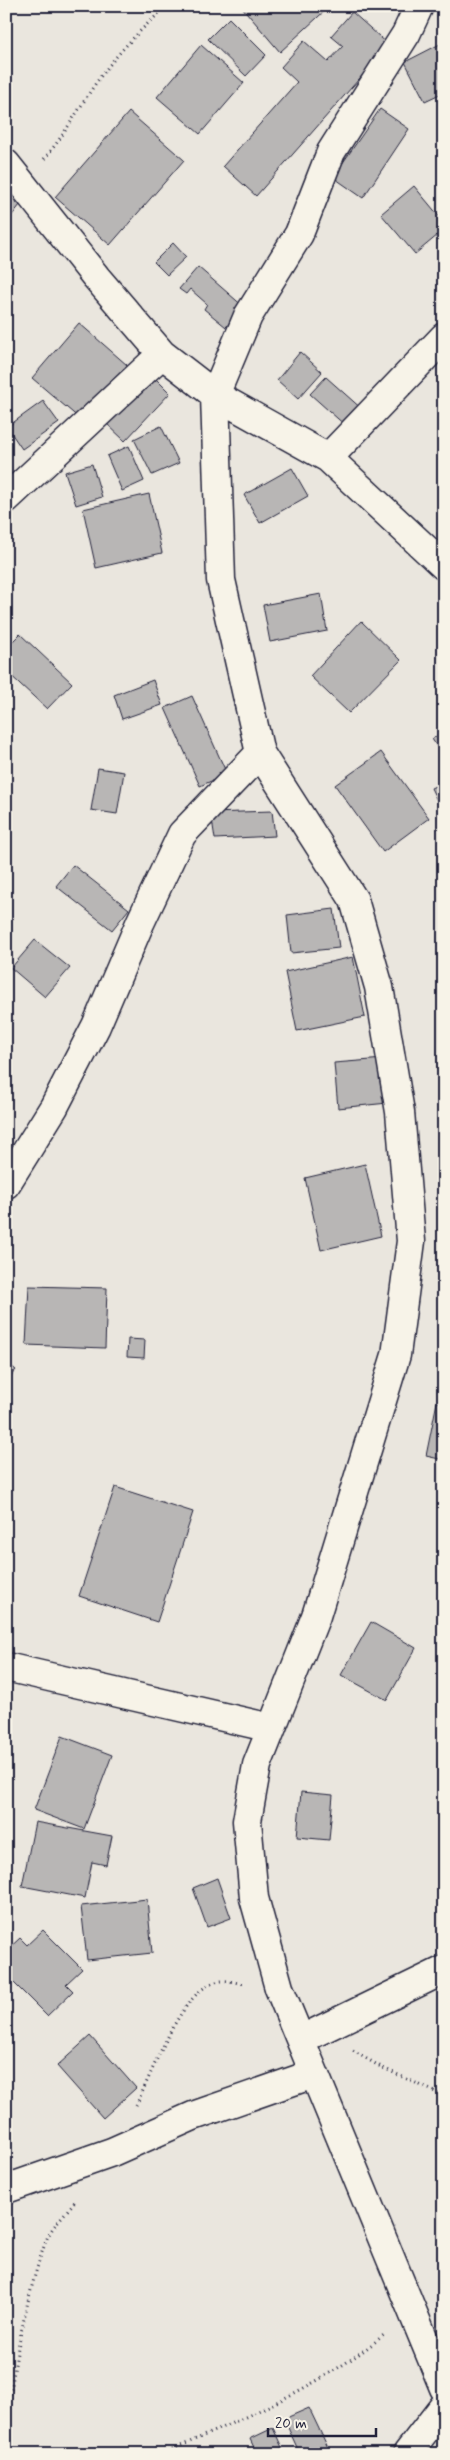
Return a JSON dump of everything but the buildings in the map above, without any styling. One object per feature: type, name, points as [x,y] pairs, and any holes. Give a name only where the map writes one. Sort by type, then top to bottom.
[{"type":"street","points":[[419,6],[406,34],[331,152],[300,234],[248,316],[215,395],[221,580],[260,753],[354,900],[380,987],[400,1112],[411,1241],[396,1355],[316,1616],[257,1764],[247,1821],[254,1898],[279,1988],[312,2035],[314,2074],[444,2388]]},
{"type":"street","points":[[15,174],[96,277],[162,354],[215,395],[328,458],[444,566]]},
{"type":"street","points":[[328,458],[444,337]]},
{"type":"street","points":[[6,499],[162,354]]},
{"type":"street","points":[[6,1184],[54,1107],[96,1026],[140,923],[182,834],[260,753]]},
{"type":"street","points":[[6,1667],[271,1728]]},
{"type":"street","points":[[312,2035],[444,1970]]},
{"type":"street","points":[[6,2189],[112,2152],[193,2116],[314,2074]]},
{"type":"street","points":[[406,2454],[444,2406]]},
{"type":"path","points":[[15,174],[60,140],[92,88],[122,49],[167,6]]},
{"type":"path","points":[[112,2152],[139,2101],[162,2046],[192,1999],[204,1987],[220,1980],[279,1988]]},
{"type":"path","points":[[312,2035],[444,2096]]},
{"type":"path","points":[[9,2453],[7,2400],[22,2324],[46,2239],[76,2199]]},
{"type":"path","points":[[163,2454],[311,2386],[361,2354],[413,2311]]}]
